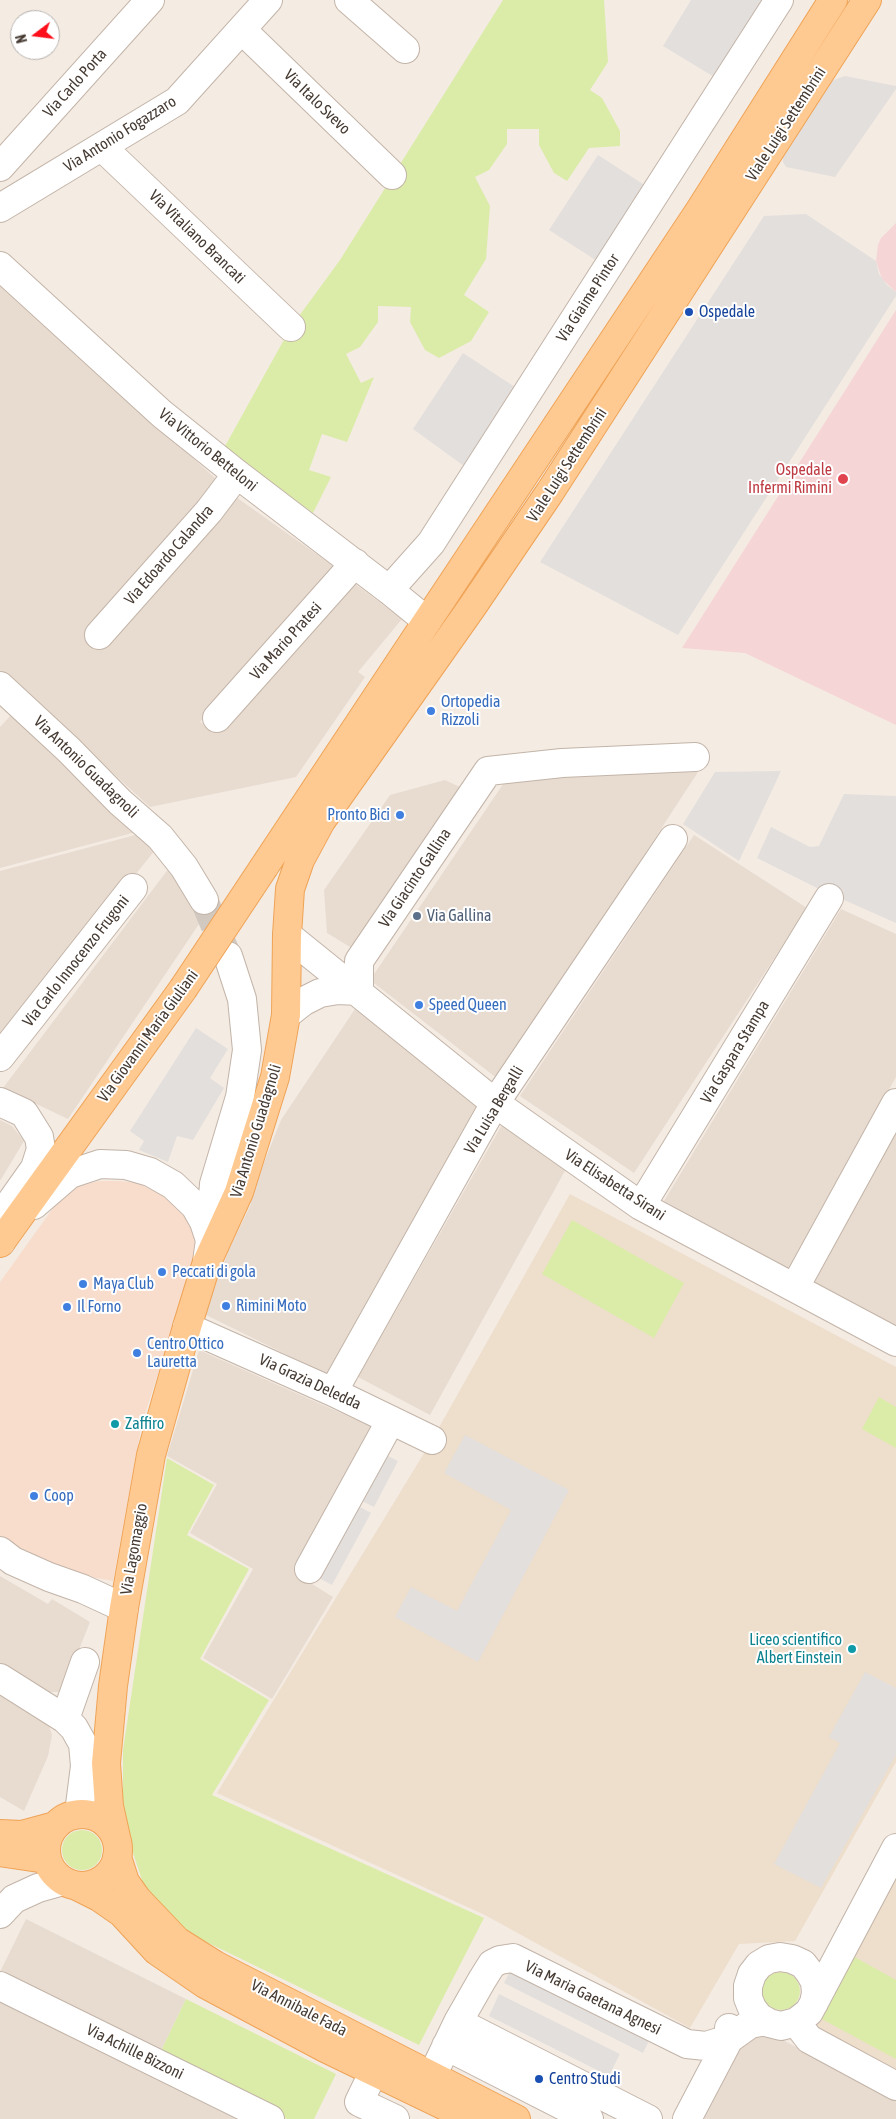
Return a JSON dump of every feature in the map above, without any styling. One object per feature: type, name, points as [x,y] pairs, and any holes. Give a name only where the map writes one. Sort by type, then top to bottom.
[{"type":"main road","name":"Viale Luigi Settembrini","points":[[292,826],[684,235],[833,0]]},
{"type":"main road","name":"Viale Luigi Settembrini","points":[[287,934],[290,889],[300,860],[320,821],[472,607],[550,492],[867,0]]},
{"type":"main road","name":"Via Giovanni Maria Giuliani","points":[[0,1243],[183,988],[292,826]]},
{"type":"main road","name":"Via Antonio Guadagnoli","points":[[209,1251],[238,1192],[272,1086],[286,1015],[287,934]]},
{"type":"main road","name":"Via Lagomaggio","points":[[117,1849],[109,1806],[106,1764],[113,1686],[124,1608],[152,1455],[209,1251]]},
{"type":"main road","points":[[0,1834],[22,1835],[55,1826],[66,1817],[80,1813],[93,1815],[106,1822],[115,1834],[117,1849],[113,1868],[104,1879],[91,1885],[70,1883],[53,1872],[46,1859],[46,1844],[55,1826]]},
{"type":"main road","name":"Via Annibale Fada","points":[[117,1849],[125,1882],[137,1900],[177,1941],[214,1965],[516,2119]]},
{"type":"main road","points":[[0,1852],[46,1859]]},
{"type":"main road","name":"Via Annibale Fada","points":[[70,1883],[100,1897],[122,1913],[157,1950],[205,1984],[325,2048],[472,2119]]},
{"type":"street","name":"Via Carlo Porta","points":[[0,167],[150,0]]},
{"type":"street","name":"Via Antonio Fogazzaro","points":[[0,208],[177,101],[268,0]]},
{"type":"street","points":[[349,0],[405,49]]},
{"type":"street","name":"Via Giaime Pintor","points":[[389,590],[430,543],[779,0]]},
{"type":"street","name":"Via Italo Svevo","points":[[242,30],[392,175]]},
{"type":"street","points":[[806,42],[828,58]]},
{"type":"street","name":"Via Vitaliano Brancati","points":[[102,147],[291,327]]},
{"type":"street","name":"Via Vittorio Betteloni","points":[[0,266],[162,414],[427,621]]},
{"type":"street","name":"Via Edoardo Calandra","points":[[99,635],[209,511],[237,474]]},
{"type":"street","name":"Via Mario Pratesi","points":[[217,718],[355,563]]},
{"type":"street","name":"Via Antonio Guadagnoli","points":[[4,699],[69,750],[120,802],[160,837],[184,868],[204,900]]},
{"type":"street","name":"Via Giacinto Gallina","points":[[359,991],[359,960],[488,772],[562,763],[695,757]]},
{"type":"street","name":"Via Luisa Bergalli","points":[[333,1392],[495,1103],[673,839]]},
{"type":"street","name":"Via Carlo Innocenzo Frugoni","points":[[0,1057],[133,888]]},
{"type":"street","name":"Via Gaspara Stampa","points":[[641,1206],[830,898]]},
{"type":"street","name":"Via Elisabetta Sirani","points":[[287,934],[495,1103],[641,1206],[896,1342]]},
{"type":"street","name":"Via Antonio Guadagnoli","points":[[209,1251],[214,1184],[240,1097],[247,1050],[242,999],[228,956]]},
{"type":"street","points":[[286,1015],[304,1001],[320,993],[338,990],[359,991]]},
{"type":"street","points":[[0,1102],[24,1113],[39,1137],[41,1149],[35,1168],[1,1216],[0,1243]]},
{"type":"street","points":[[795,1287],[896,1103]]},
{"type":"street","points":[[0,1243],[42,1196],[70,1174],[100,1164],[126,1166],[150,1172],[174,1185],[195,1206],[204,1222],[209,1251]]},
{"type":"street","name":"Via Grazia Deledda","points":[[187,1327],[333,1392],[432,1440]]},
{"type":"street","points":[[309,1569],[391,1420]]},
{"type":"street","points":[[0,1551],[13,1561],[49,1577],[83,1588],[124,1608]]},
{"type":"street","points":[[65,1719],[84,1662]]},
{"type":"street","points":[[0,1678],[65,1719],[74,1728],[82,1744],[85,1766],[80,1813]]},
{"type":"street","points":[[896,1848],[854,1929],[805,2013],[781,2026],[766,2021],[752,2008],[748,1992],[752,1974],[759,1965],[769,1959],[780,1957],[792,1959],[802,1964],[815,1982],[816,1993],[805,2013],[809,2040],[896,2086]]},
{"type":"street","points":[[0,1914],[14,1899],[38,1888],[70,1883]]},
{"type":"street","points":[[792,1959],[831,1947],[854,1929]]},
{"type":"street","name":"Via Maria Gaetana Agnesi","points":[[432,2076],[458,2022],[492,1964],[500,1960],[513,1958],[688,2044],[706,2046],[730,2039],[750,2024],[766,2021]]},
{"type":"street","name":"Via Achille Bizzoni","points":[[0,1986],[270,2119]]},
{"type":"street","name":"Via Maria Gaetana Agnesi","points":[[687,2119],[730,2039],[728,2024],[748,1992]]},
{"type":"street","points":[[458,2022],[648,2119]]},
{"type":"street","points":[[446,2046],[589,2119]]},
{"type":"street","points":[[374,2071],[359,2102],[395,2119]]},
{"type":"shaded area","points":[[691,0],[768,0],[719,80],[663,46]]},
{"type":"shaded area","points":[[845,76],[896,86],[896,89],[835,177],[786,167],[783,162],[783,155],[831,81]]},
{"type":"shaded area","points":[[598,155],[646,186],[597,261],[549,230]]},
{"type":"shaded area","points":[[806,214],[876,261],[879,274],[887,285],[896,292],[896,296],[678,635],[540,562],[764,216]]},
{"type":"shaded area","points":[[896,223],[896,292],[882,279],[876,261],[881,238]]},
{"type":"shaded area","points":[[0,284],[236,497],[336,568],[200,722],[217,733],[351,581],[402,619],[358,672],[365,677],[296,777],[150,807],[0,670]]},
{"type":"shaded area","name":"Ospedale Infermi Rimini","points":[[896,310],[896,725],[745,653],[682,648]]},
{"type":"shaded area","points":[[463,353],[515,387],[464,466],[413,429]]},
{"type":"shaded area","points":[[12,714],[136,832],[0,868],[0,727]]},
{"type":"shaded area","points":[[700,769],[498,1079],[370,980],[508,777]]},
{"type":"shaded area","points":[[781,771],[739,861],[683,824],[715,772]]},
{"type":"shaded area","points":[[445,780],[462,788],[355,950],[327,933],[324,890],[390,795]]},
{"type":"shaded area","points":[[844,794],[896,796],[896,923],[815,887],[757,858],[771,827],[810,847],[819,846]]},
{"type":"shaded area","points":[[139,834],[156,849],[0,1042],[0,871]]},
{"type":"shaded area","points":[[694,835],[807,908],[634,1173],[520,1096]]},
{"type":"shaded area","points":[[169,868],[193,905],[199,924],[68,1119],[3,1088]]},
{"type":"shaded area","points":[[841,909],[896,934],[896,1077],[789,1269],[664,1201]]},
{"type":"shaded area","points":[[355,1009],[482,1108],[330,1376],[204,1314],[228,1252],[251,1204],[251,1195],[281,1120]]},
{"type":"shaded area","points":[[196,1028],[228,1049],[210,1078],[224,1088],[193,1140],[177,1136],[168,1162],[139,1150],[144,1141],[130,1131]]},
{"type":"shaded area","points":[[0,1120],[12,1126],[24,1141],[0,1181]]},
{"type":"shaded area","points":[[503,1123],[566,1169],[430,1415],[358,1377]]},
{"type":"shaded area","points":[[896,1130],[896,1330],[810,1283]]},
{"type":"shaded area","points":[[99,1181],[137,1183],[166,1196],[192,1221],[196,1241],[195,1260],[142,1423],[113,1581],[58,1571],[24,1556],[0,1537],[0,1282],[61,1197],[79,1186]]},
{"type":"shaded area","points":[[570,1194],[896,1367],[896,1762],[795,1941],[739,1944],[690,2028],[485,1915],[217,1793],[432,1440]]},
{"type":"shaded area","points":[[199,1350],[377,1429],[296,1574],[333,1597],[272,1699],[203,1658],[253,1569],[190,1533],[217,1484],[167,1456]]},
{"type":"shaded area","points":[[465,1435],[569,1490],[478,1662],[395,1617],[411,1587],[457,1611],[511,1510],[444,1473]]},
{"type":"shaded area","points":[[384,1454],[398,1461],[374,1507],[360,1500]]},
{"type":"shaded area","points":[[358,1506],[371,1513],[332,1585],[319,1578]]},
{"type":"shaded area","points":[[0,1576],[48,1604],[52,1599],[90,1622],[62,1692],[45,1692],[0,1664]]},
{"type":"shaded area","points":[[865,1672],[896,1688],[896,1755],[821,1888],[774,1864],[840,1743],[829,1737]]},
{"type":"shaded area","points":[[0,1690],[47,1719],[52,1735],[48,1756],[24,1811],[0,1797]]},
{"type":"shaded area","points":[[896,1863],[896,2079],[813,2027]]},
{"type":"shaded area","points":[[26,1919],[186,1999],[159,2055],[0,1976],[0,1972]]},
{"type":"shaded area","points":[[513,1965],[652,2035],[643,2053],[504,1983]]},
{"type":"shaded area","points":[[0,1994],[251,2119],[0,2119]]},
{"type":"shaded area","points":[[499,1994],[620,2054],[609,2076],[489,2016]]},
{"type":"shaded area","points":[[762,2029],[896,2100],[896,2119],[699,2119],[739,2040]]},
{"type":"green space","points":[[503,0],[604,0],[608,62],[590,90],[602,98],[620,131],[620,146],[589,148],[567,181],[554,173],[539,145],[539,129],[507,129],[507,144],[489,170],[475,177],[490,206],[486,259],[464,295],[489,312],[471,341],[439,358],[425,350],[410,322],[411,307],[378,306],[378,322],[360,347],[346,354],[361,383],[374,377],[347,442],[322,434],[309,470],[331,477],[313,513],[224,448],[291,327],[340,260]]},
{"type":"green space","points":[[572,1220],[684,1283],[654,1338],[542,1274]]},
{"type":"green space","points":[[879,1397],[896,1407],[896,1448],[862,1429]]},
{"type":"green space","points":[[167,1458],[214,1485],[187,1535],[249,1569],[200,1659],[269,1700],[212,1795],[484,1918],[419,2045],[200,1939],[168,1916],[143,1883],[129,1841],[123,1799],[123,1750]]},
{"type":"green space","points":[[82,1830],[96,1836],[102,1850],[96,1864],[82,1870],[68,1864],[62,1850],[68,1836]]},
{"type":"green space","points":[[851,1955],[896,1980],[896,2059],[818,2017]]},
{"type":"green space","points":[[781,1972],[795,1977],[800,1991],[795,2005],[781,2010],[767,2005],[762,1991],[767,1977]]},
{"type":"green space","points":[[186,1999],[336,2074],[314,2119],[287,2119],[159,2055]]},
{"type":"tunnel","points":[[204,900],[227,955]]},
{"type":"place","name":"Ospedale","points":[[689,312]]},
{"type":"place","name":"Ospedale Infermi Rimini","points":[[843,479]]},
{"type":"place","name":"Ortopedia Rizzoli","points":[[431,711]]},
{"type":"place","name":"Pronto Bici","points":[[400,815]]},
{"type":"place","name":"Via Gallina","points":[[417,916]]},
{"type":"place","name":"Speed Queen","points":[[419,1005]]},
{"type":"place","name":"Peccati di gola","points":[[162,1272]]},
{"type":"place","name":"Maya Club","points":[[83,1284]]},
{"type":"place","name":"Rimini Moto","points":[[226,1306]]},
{"type":"place","name":"Il Forno","points":[[67,1307]]},
{"type":"place","name":"Centro Ottico Lauretta","points":[[137,1353]]},
{"type":"place","name":"Zaffiro","points":[[115,1424]]},
{"type":"place","name":"Coop","points":[[34,1496]]},
{"type":"place","name":"Liceo scientifico Albert Einstein","points":[[852,1649]]},
{"type":"place","name":"Centro Studi","points":[[539,2079]]}]
